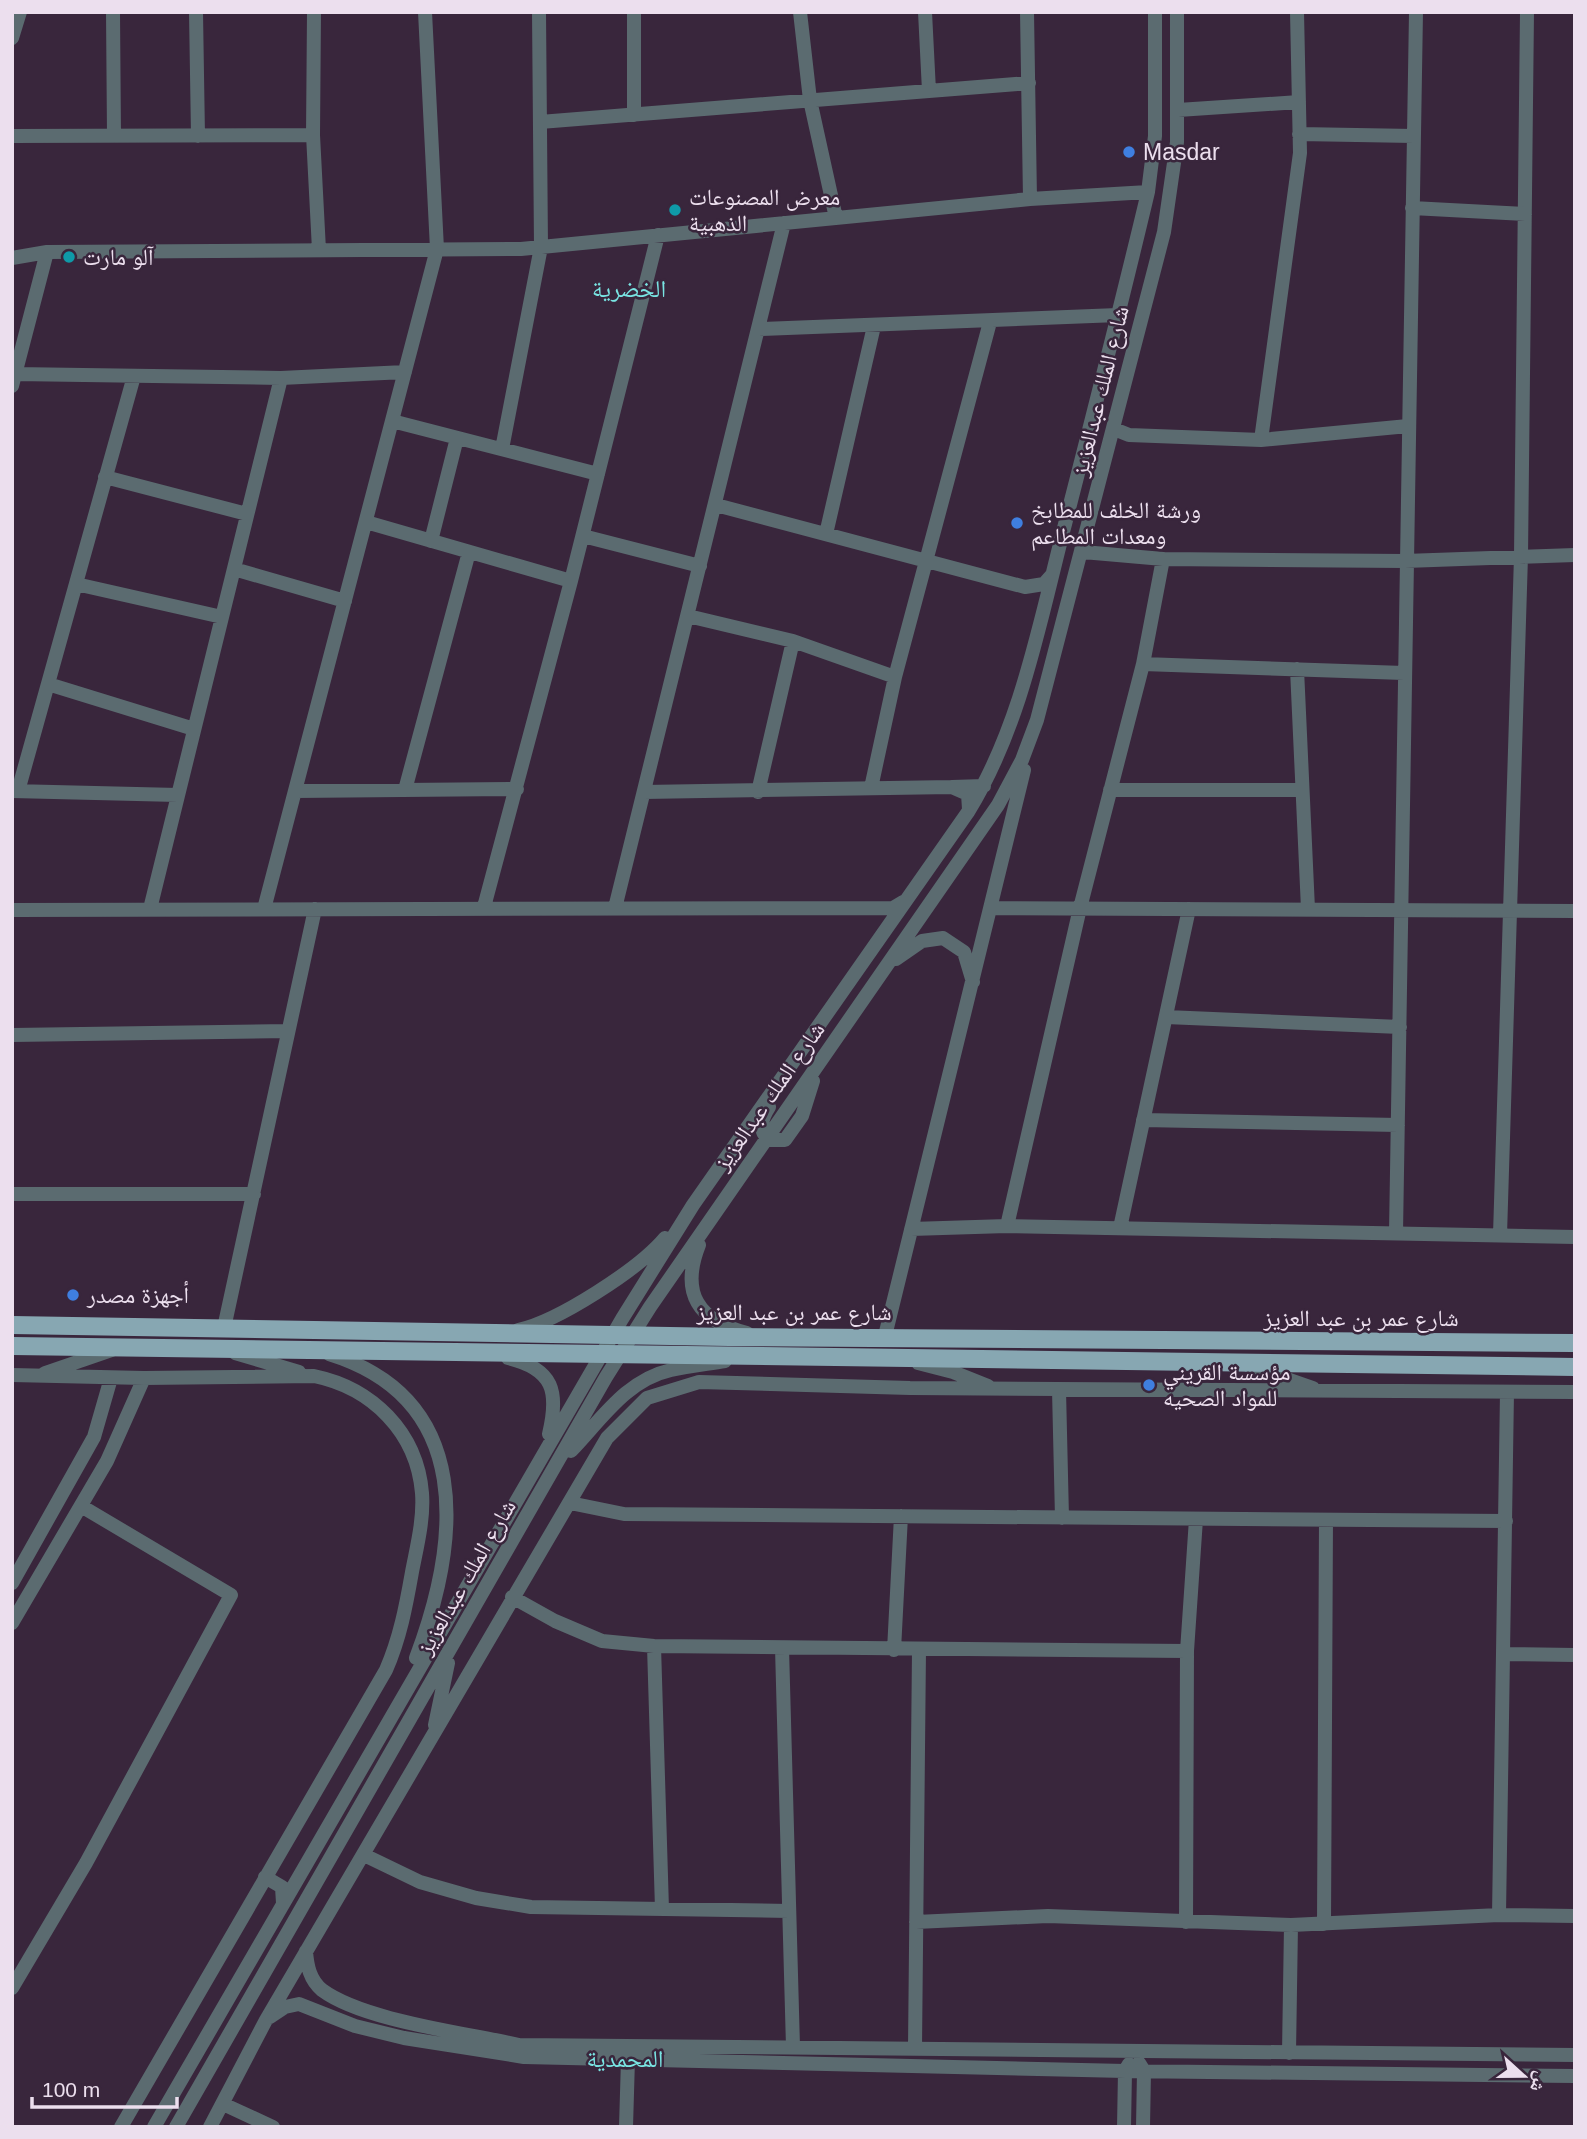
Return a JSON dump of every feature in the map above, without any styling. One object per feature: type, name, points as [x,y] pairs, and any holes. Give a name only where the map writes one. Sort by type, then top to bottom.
[{"type":"main road","name":"شارع عمر بن عبد العزيز","points":[[12,1325],[633,1335],[1575,1343]]},
{"type":"main road","points":[[149,1348],[178,1341],[218,1340],[224,1328]]},
{"type":"main road","name":"شارع عمر بن عبد العزيز","points":[[12,1346],[1575,1367]]},
{"type":"street","points":[[12,38],[20,12]]},
{"type":"street","points":[[113,12],[114,136]]},
{"type":"street","points":[[196,12],[198,136]]},
{"type":"street","points":[[314,12],[313,135],[319,250]]},
{"type":"street","points":[[264,909],[437,249],[425,12]]},
{"type":"street","points":[[502,449],[541,247],[539,12]]},
{"type":"street","points":[[634,12],[635,115]]},
{"type":"street","points":[[800,12],[810,100],[836,218]]},
{"type":"street","points":[[925,12],[929,91]]},
{"type":"street","points":[[1027,12],[1030,199]]},
{"type":"street","name":"شارع الملك عبدالعزيز","points":[[154,2127],[613,1334],[693,1205],[984,786],[1011,724],[1067,517],[1148,192],[1155,136],[1155,12]]},
{"type":"street","name":"شارع الملك عبدالعزيز","points":[[176,2127],[621,1354],[998,806],[1022,760],[1038,720],[1164,232],[1175,171],[1178,110],[1177,12]]},
{"type":"street","points":[[1261,440],[1300,153],[1297,12]]},
{"type":"street","points":[[1396,1233],[1416,12]]},
{"type":"street","points":[[1500,1236],[1521,556],[1527,12]]},
{"type":"street","points":[[540,122],[1029,83]]},
{"type":"street","points":[[1178,110],[1299,102]]},
{"type":"street","points":[[1299,134],[1414,136]]},
{"type":"street","points":[[12,136],[313,135]]},
{"type":"street","points":[[12,258],[47,252],[541,247],[1030,199],[1148,192]]},
{"type":"street","points":[[1412,208],[1525,214]]},
{"type":"street","points":[[615,908],[784,223]]},
{"type":"street","points":[[484,907],[583,536],[658,235]]},
{"type":"street","points":[[47,252],[14,380],[134,376],[281,378],[405,372]]},
{"type":"street","points":[[759,329],[1118,315]]},
{"type":"street","points":[[871,788],[895,677],[990,322]]},
{"type":"street","points":[[826,534],[874,326]]},
{"type":"street","points":[[134,376],[48,684],[15,791],[178,794]]},
{"type":"street","points":[[150,909],[281,378]]},
{"type":"street","points":[[392,421],[598,474]]},
{"type":"street","points":[[1114,429],[1129,435],[1261,440],[1408,426]]},
{"type":"street","points":[[432,541],[457,438]]},
{"type":"street","points":[[106,477],[247,514]]},
{"type":"street","points":[[716,505],[926,563],[1031,587],[1044,584],[1052,575]]},
{"type":"street","points":[[1059,641],[1049,645],[1044,635],[1066,552],[1067,517]]},
{"type":"street","points":[[366,522],[571,581]]},
{"type":"street","points":[[583,536],[700,566]]},
{"type":"street","points":[[405,790],[469,552]]},
{"type":"street","points":[[1083,552],[1163,559],[1405,561],[1575,555]]},
{"type":"street","points":[[1007,1226],[1080,908],[1143,664],[1163,559]]},
{"type":"street","points":[[234,569],[345,601]]},
{"type":"street","points":[[76,584],[222,617]]},
{"type":"street","points":[[688,615],[793,641],[895,677]]},
{"type":"street","points":[[758,792],[793,641]]},
{"type":"street","points":[[1143,664],[1404,673]]},
{"type":"street","points":[[1297,669],[1308,909]]},
{"type":"street","points":[[48,684],[194,729]]},
{"type":"street","points":[[885,1336],[1038,720]]},
{"type":"street","points":[[644,792],[984,786]]},
{"type":"street","points":[[952,787],[968,794],[971,801],[968,811]]},
{"type":"street","points":[[295,791],[517,789]]},
{"type":"street","points":[[1110,790],[1302,790]]},
{"type":"street","points":[[12,909],[893,908],[904,902]]},
{"type":"street","points":[[864,908],[874,911],[881,919],[876,941]]},
{"type":"street","points":[[990,908],[1575,911]]},
{"type":"street","points":[[224,1328],[314,909]]},
{"type":"street","points":[[1120,1228],[1189,909]]},
{"type":"street","points":[[888,964],[922,941],[943,938],[964,952],[974,983]]},
{"type":"street","points":[[768,1138],[763,1132],[764,1116],[817,1040],[838,996]]},
{"type":"street","points":[[1166,1017],[1400,1027]]},
{"type":"street","points":[[12,1035],[289,1031]]},
{"type":"street","points":[[1143,1120],[1398,1125]]},
{"type":"street","points":[[12,1194],[254,1194]]},
{"type":"street","points":[[509,1332],[540,1324],[635,1269],[650,1257],[693,1205]]},
{"type":"street","points":[[708,1225],[692,1265],[695,1299],[701,1309],[718,1323],[758,1336]]},
{"type":"street","points":[[911,1230],[1007,1226],[1575,1237]]},
{"type":"street","points":[[37,1375],[119,1348]]},
{"type":"street","points":[[121,2127],[386,1670],[403,1622],[422,1517],[422,1495],[415,1462],[390,1418],[364,1395],[333,1380],[216,1348]]},
{"type":"street","points":[[315,1349],[363,1366],[401,1392],[428,1427],[443,1468],[447,1517],[436,1593],[425,1636],[402,1696]]},
{"type":"street","points":[[487,1353],[526,1362],[540,1371],[550,1385],[554,1412],[545,1450]]},
{"type":"street","points":[[555,1467],[614,1402],[639,1383],[669,1370],[761,1356]]},
{"type":"street","points":[[900,1359],[953,1372],[995,1389]]},
{"type":"street","points":[[1241,1363],[1320,1391]]},
{"type":"street","points":[[12,1375],[111,1378],[314,1376]]},
{"type":"street","points":[[12,1583],[94,1437],[111,1378]]},
{"type":"street","points":[[12,1623],[107,1461],[144,1378]]},
{"type":"street","points":[[210,2127],[306,1951],[432,1741],[512,1597],[607,1438],[647,1398],[699,1382],[1059,1390],[1575,1392]]},
{"type":"street","points":[[1059,1390],[1062,1518]]},
{"type":"street","points":[[1499,1915],[1507,1392]]},
{"type":"street","points":[[570,1503],[624,1514],[1506,1521]]},
{"type":"street","points":[[12,1988],[86,1863],[231,1595],[81,1506]]},
{"type":"street","points":[[894,1650],[901,1516]]},
{"type":"street","points":[[1186,1922],[1187,1651],[1196,1519]]},
{"type":"street","points":[[1324,1924],[1326,1520]]},
{"type":"street","points":[[512,1597],[555,1621],[602,1641],[654,1646],[1187,1651]]},
{"type":"street","points":[[654,1646],[662,1909]]},
{"type":"street","points":[[432,1741],[452,1648]]},
{"type":"street","points":[[782,1648],[793,2047]]},
{"type":"street","points":[[915,2048],[919,1650]]},
{"type":"street","points":[[1504,1654],[1575,1655]]},
{"type":"street","points":[[364,1855],[420,1882],[476,1898],[531,1907],[789,1911]]},
{"type":"street","points":[[275,1859],[291,1868],[306,1863]]},
{"type":"street","points":[[265,1877],[282,1887],[283,1903]]},
{"type":"street","points":[[916,1922],[1048,1916],[1291,1925],[1499,1915],[1575,1916]]},
{"type":"street","points":[[1289,2053],[1291,1925]]},
{"type":"street","points":[[306,1951],[308,1971],[322,1989]]},
{"type":"street","points":[[1575,2055],[1134,2053],[915,2048],[519,2045],[378,2014],[322,1989],[311,1987],[305,1992],[304,2000],[355,2026],[458,2048],[524,2057],[1144,2071],[1575,2076]]},
{"type":"street","points":[[267,2020],[292,2004],[312,2006]]},
{"type":"street","points":[[1124,2127],[1125,2070],[1134,2053]]},
{"type":"street","points":[[1134,2053],[1144,2071],[1143,2127]]},
{"type":"street","points":[[626,2127],[628,2059]]},
{"type":"street","points":[[223,2104],[273,2127]]},
{"type":"place","name":"Masdar","points":[[1129,152]]},
{"type":"place","name":"معرض المصنوعات الذهبية","points":[[675,210]]},
{"type":"place","name":"آلو مارت","points":[[69,257]]},
{"type":"place","name":"ورشة الخلف للمطابخ ومعدات المطاعم","points":[[1017,523]]},
{"type":"place","name":"أجهزة مصدر","points":[[73,1295]]},
{"type":"place","name":"مؤسسة القريني للمواد الصحيه","points":[[1149,1385]]},
{"type":"district","name":"الخضرية","points":[[629,288]]},
{"type":"district","name":"المحمدية","points":[[625,2058]]}]
